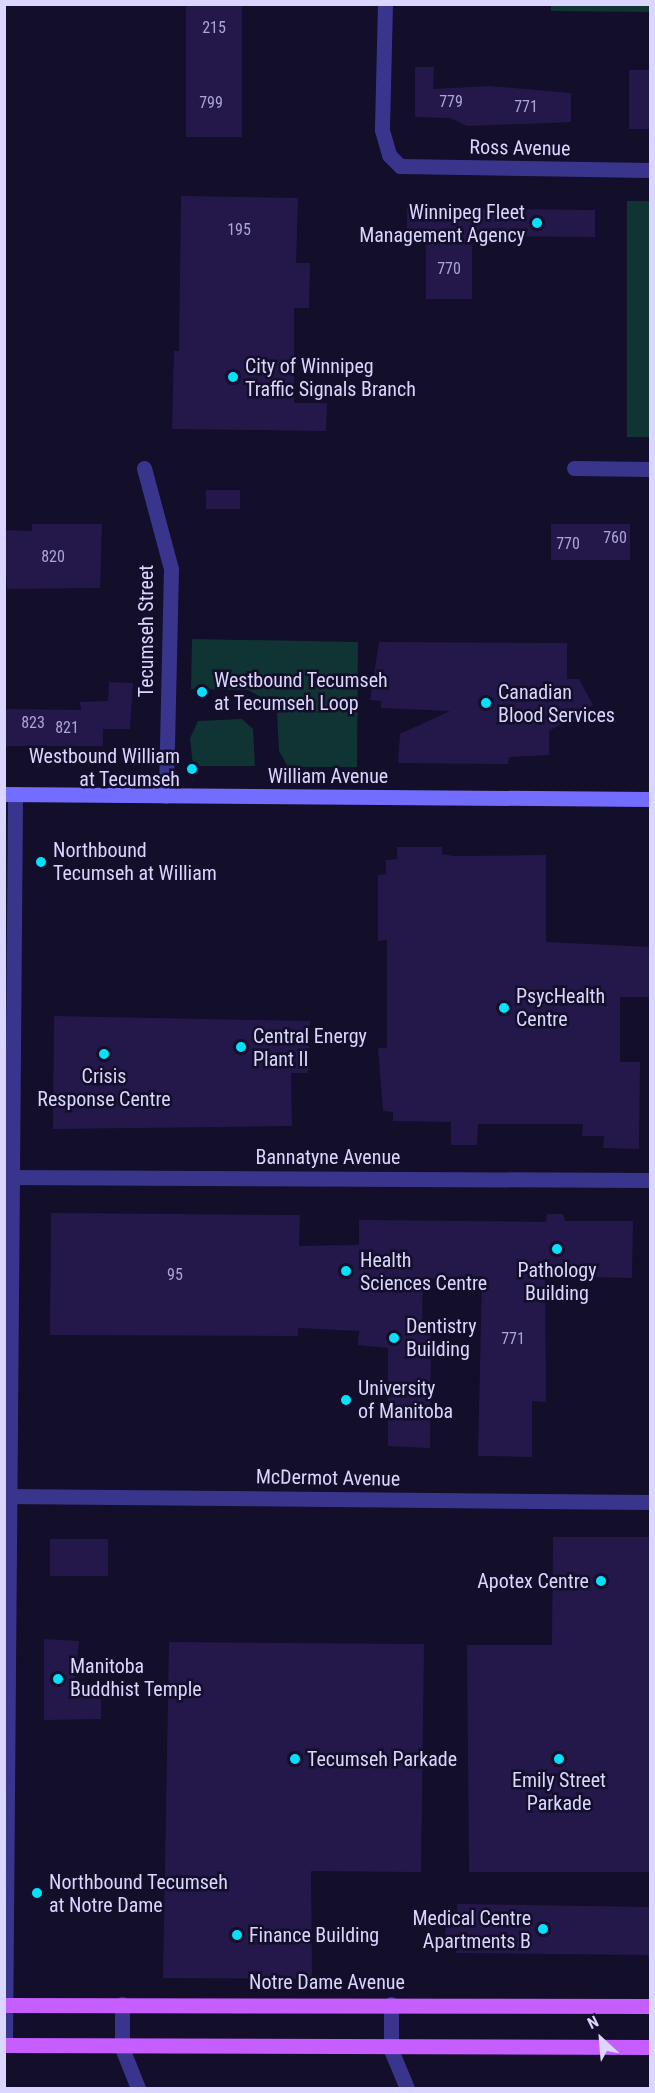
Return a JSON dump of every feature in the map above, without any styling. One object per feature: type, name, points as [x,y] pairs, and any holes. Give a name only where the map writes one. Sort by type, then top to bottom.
[{"type":"main road","name":"William Avenue","points":[[10,794],[651,799]]},
{"type":"main road","name":"Notre Dame Avenue","points":[[5,2005],[651,2006]]},
{"type":"main road","points":[[5,2045],[392,2050],[651,2047]]},
{"type":"street","name":"Ross Avenue","points":[[385,4],[382,130],[392,159],[408,168],[651,170]]},
{"type":"street","name":"Tecumseh Street","points":[[144,468],[171,569],[166,796]]},
{"type":"street","points":[[574,468],[651,469]]},
{"type":"street","points":[[5,2045],[5,1496],[10,794]]},
{"type":"street","name":"Bannatyne Avenue","points":[[8,1177],[651,1180]]},
{"type":"street","name":"McDermot Avenue","points":[[5,1496],[651,1502]]},
{"type":"street","points":[[122,2004],[122,2048],[138,2088]]},
{"type":"street","points":[[392,2004],[392,2050],[407,2088]]},
{"type":"green space","points":[[551,5],[650,5],[650,12],[551,11]]},
{"type":"green space","points":[[627,201],[650,201],[650,437],[627,437]]},
{"type":"green space","points":[[192,639],[358,642],[357,767],[288,767],[279,751],[277,713],[268,701],[248,690],[191,689]]},
{"type":"green space","points":[[242,719],[253,729],[255,766],[193,766],[190,738],[198,721]]},
{"type":"building","points":[[186,4],[242,4],[242,137],[186,137]]},
{"type":"building","points":[[415,67],[434,67],[433,89],[489,86],[571,93],[571,122],[467,126],[450,118],[415,117]]},
{"type":"building","points":[[629,70],[650,70],[650,129],[629,129]]},
{"type":"building","points":[[181,196],[298,198],[296,263],[310,263],[309,308],[294,308],[294,403],[327,403],[326,431],[172,429],[174,351],[179,351]]},
{"type":"building","points":[[407,208],[595,210],[595,237],[472,236],[472,299],[426,299],[426,237],[407,237]]},
{"type":"building","points":[[206,490],[240,490],[240,509],[206,509]]},
{"type":"building","points":[[32,524],[102,524],[100,588],[7,589],[4,530],[32,531]]},
{"type":"building","points":[[551,524],[630,524],[630,560],[551,560]]},
{"type":"building","name":"Canadian Blood Services","points":[[379,642],[567,643],[567,679],[579,679],[593,705],[549,731],[549,755],[509,757],[508,764],[398,763],[400,734],[450,711],[381,708],[381,701],[370,700]]},
{"type":"building","points":[[109,682],[133,683],[130,729],[103,729],[103,746],[4,746],[4,709],[81,710],[80,702],[108,701]]},
{"type":"building","name":"PsycHealth Centre","points":[[397,847],[442,847],[442,854],[453,856],[546,855],[546,942],[651,947],[651,997],[620,997],[620,1062],[640,1062],[639,1149],[603,1148],[604,1136],[582,1136],[583,1124],[478,1124],[477,1145],[451,1145],[451,1122],[393,1121],[393,1112],[383,1111],[378,1048],[387,1048],[387,940],[378,941],[378,875],[386,874],[386,860],[397,859]]},
{"type":"building","points":[[54,1016],[310,1021],[308,1073],[291,1073],[292,1126],[53,1129]]},
{"type":"building","points":[[51,1213],[300,1215],[299,1246],[359,1245],[359,1220],[546,1222],[547,1214],[563,1214],[565,1221],[633,1221],[632,1278],[545,1276],[546,1402],[532,1401],[532,1457],[478,1456],[482,1276],[423,1279],[422,1329],[431,1329],[430,1448],[388,1446],[388,1348],[358,1345],[359,1331],[298,1328],[298,1336],[50,1335]]},
{"type":"building","name":"Emily Street Parkade","points":[[553,1537],[651,1537],[651,1872],[469,1872],[467,1645],[552,1645]]},
{"type":"building","points":[[50,1539],[108,1539],[108,1576],[50,1576]]},
{"type":"building","name":"Manitoba Buddhist Temple","points":[[44,1639],[79,1641],[73,1695],[101,1695],[101,1719],[44,1720]]},
{"type":"building","name":"Tecumseh Parkade","points":[[169,1642],[424,1644],[421,1872],[311,1871],[312,1979],[163,1978]]},
{"type":"building","name":"Medical Centre Apartments B","points":[[457,1904],[651,1907],[651,1955],[456,1953],[456,1939],[445,1939],[446,1919],[457,1919]]},
{"type":"place","name":"Winnipeg Fleet Management Agency","points":[[537,223]]},
{"type":"place","name":"City of Winnipeg Traffic Signals Branch","points":[[233,377]]},
{"type":"place","name":"Westbound Tecumseh at Tecumseh Loop","points":[[202,692]]},
{"type":"place","name":"Canadian Blood Services","points":[[486,703]]},
{"type":"place","name":"Westbound William at Tecumseh","points":[[192,769]]},
{"type":"place","name":"Northbound Tecumseh at William","points":[[41,862]]},
{"type":"place","name":"PsycHealth Centre","points":[[504,1008]]},
{"type":"place","name":"Central Energy Plant II","points":[[241,1047]]},
{"type":"place","name":"Crisis Response Centre","points":[[104,1054]]},
{"type":"place","name":"Pathology Building","points":[[557,1249]]},
{"type":"place","name":"Health Sciences Centre","points":[[346,1271]]},
{"type":"place","name":"Dentistry Building","points":[[394,1338]]},
{"type":"place","name":"University of Manitoba","points":[[346,1400]]},
{"type":"place","name":"Apotex Centre","points":[[601,1581]]},
{"type":"place","name":"Manitoba Buddhist Temple","points":[[58,1679]]},
{"type":"place","name":"Tecumseh Parkade","points":[[295,1759]]},
{"type":"place","name":"Emily Street Parkade","points":[[559,1759]]},
{"type":"place","name":"Northbound Tecumseh at Notre Dame","points":[[37,1893]]},
{"type":"place","name":"Medical Centre Apartments B","points":[[543,1929]]},
{"type":"place","name":"Finance Building","points":[[237,1935]]}]
